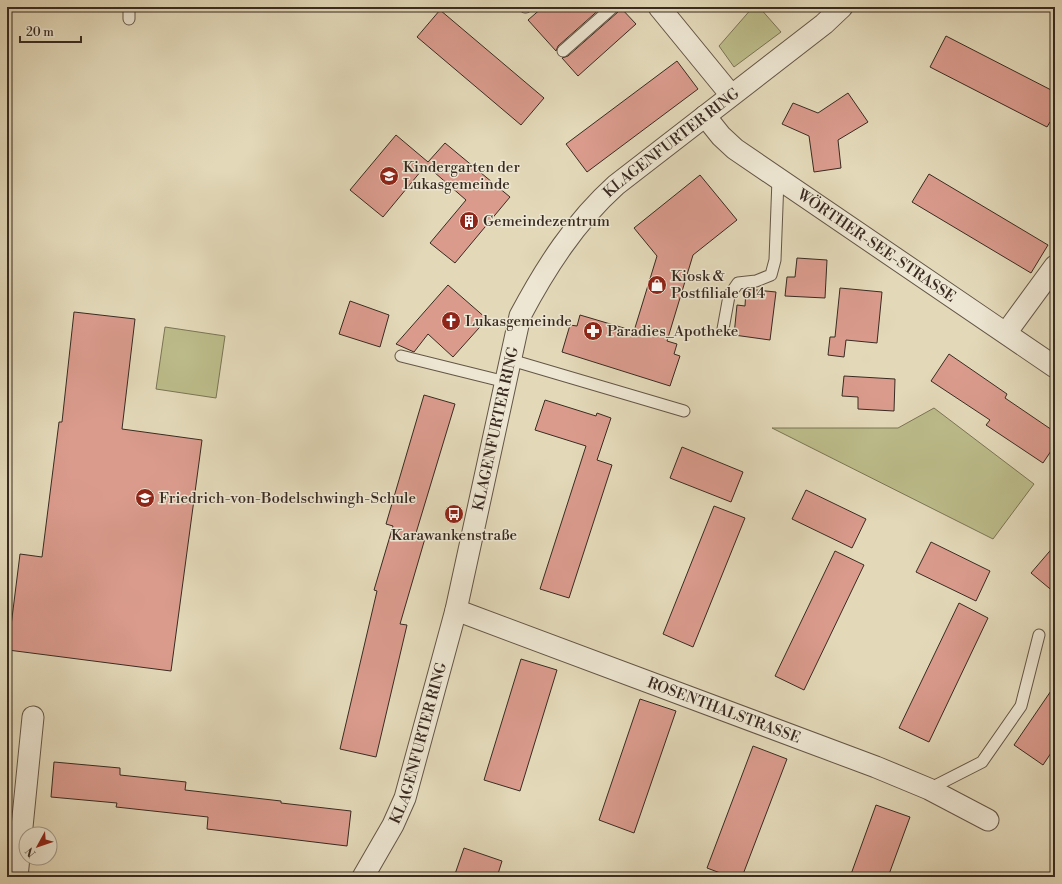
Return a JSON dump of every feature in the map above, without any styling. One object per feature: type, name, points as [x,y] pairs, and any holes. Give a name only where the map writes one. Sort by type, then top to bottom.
[{"type":"street","points":[[659,7],[732,95]]},
{"type":"street","name":"KLAGENFURTER RING","points":[[363,877],[393,825],[405,798],[456,610],[520,316],[536,286],[567,238],[596,203],[616,185],[824,24],[842,7]]},
{"type":"street","name":"WÖRTHER-SEE-STRASSE","points":[[704,116],[721,136],[736,149],[1055,367]]},
{"type":"street","points":[[1006,333],[1055,266]]},
{"type":"street","name":"ROSENTHALSTRASSE","points":[[456,610],[854,759],[929,789],[988,820]]},
{"type":"street","points":[[17,877],[33,717]]},
{"type":"lane","points":[[128,19],[130,7]]},
{"type":"lane","points":[[562,50],[613,7]]},
{"type":"lane","points":[[723,329],[729,296],[738,284],[756,281],[771,275],[774,260],[778,178]]},
{"type":"lane","points":[[401,356],[506,382]]},
{"type":"lane","points":[[511,360],[684,411]]},
{"type":"lane","points":[[929,789],[982,762],[1021,706],[1039,635]]},
{"type":"green space","points":[[753,7],[759,7],[781,32],[734,67],[719,46]]},
{"type":"green space","points":[[165,327],[225,336],[216,398],[156,389]]},
{"type":"green space","points":[[934,408],[1034,484],[993,539],[772,428],[898,428]]},
{"type":"building","points":[[543,7],[602,7],[558,46],[556,51],[528,20]]},
{"type":"building","points":[[620,7],[636,24],[578,76],[562,58],[568,56],[618,12]]},
{"type":"building","points":[[440,10],[544,98],[521,125],[417,37]]},
{"type":"building","points":[[946,36],[1055,92],[1055,124],[1050,122],[1047,127],[930,67]]},
{"type":"building","points":[[677,61],[698,89],[587,172],[566,144]]},
{"type":"building","points":[[848,93],[868,122],[838,140],[841,168],[814,172],[809,136],[782,124],[793,103],[818,113]]},
{"type":"building","points":[[396,135],[428,162],[445,143],[510,197],[455,263],[430,243],[466,200],[426,165],[383,217],[350,190]]},
{"type":"building","points":[[929,174],[1048,245],[1031,273],[912,202]]},
{"type":"building","points":[[700,175],[737,220],[693,255],[667,341],[677,344],[674,354],[680,356],[670,386],[562,352],[570,325],[577,326],[580,315],[634,331],[657,256],[634,228]]},
{"type":"building","points":[[797,258],[827,260],[825,298],[785,296],[787,277],[795,277]]},
{"type":"building","name":"Lukasgemeinde","points":[[448,285],[487,319],[453,357],[428,334],[414,352],[396,344]]},
{"type":"building","points":[[840,288],[882,292],[877,343],[846,340],[844,357],[828,355],[830,337],[835,337]]},
{"type":"building","points":[[746,289],[776,292],[770,340],[734,335],[737,305],[745,306]]},
{"type":"building","points":[[350,301],[389,315],[380,347],[339,334]]},
{"type":"building","points":[[74,312],[135,319],[122,429],[202,440],[171,671],[8,650],[20,554],[42,557],[59,422],[62,422]]},
{"type":"building","points":[[949,354],[1007,394],[1005,398],[1055,432],[1055,445],[1043,463],[986,425],[990,420],[931,381]]},
{"type":"building","points":[[844,376],[895,379],[894,411],[858,409],[858,397],[842,396]]},
{"type":"building","points":[[424,395],[455,404],[416,533],[426,535],[400,624],[407,625],[376,757],[340,749],[377,591],[374,590],[393,526],[386,524]]},
{"type":"building","points":[[545,400],[596,416],[597,413],[611,418],[597,460],[612,465],[569,598],[540,589],[586,446],[535,430]]},
{"type":"building","points":[[682,447],[743,472],[731,502],[670,478]]},
{"type":"building","points":[[806,490],[866,519],[852,548],[792,519]]},
{"type":"building","points":[[714,506],[745,518],[693,647],[663,634]]},
{"type":"building","points":[[931,542],[990,571],[976,601],[916,572]]},
{"type":"building","points":[[1055,545],[1055,593],[1031,573]]},
{"type":"building","points":[[835,551],[864,565],[804,690],[775,676]]},
{"type":"building","points":[[959,603],[988,618],[929,742],[899,728]]},
{"type":"building","points":[[521,659],[557,670],[520,791],[484,780]]},
{"type":"building","points":[[1055,685],[1055,747],[1043,765],[1014,745]]},
{"type":"building","points":[[640,699],[676,711],[634,833],[599,820]]},
{"type":"building","points":[[753,746],[787,759],[742,877],[731,877],[707,868]]},
{"type":"building","points":[[54,762],[120,768],[120,775],[186,782],[185,790],[351,811],[347,846],[207,829],[208,817],[116,807],[117,803],[51,797]]},
{"type":"building","points":[[876,805],[910,817],[888,877],[850,877]]},
{"type":"building","points":[[464,848],[502,861],[497,877],[454,877]]},
{"type":"place","name":"Kindergarten der Lukasgemeinde","points":[[389,176]]},
{"type":"place","name":"Gemeindezentrum","points":[[469,221]]},
{"type":"place","name":"Kiosk & Postfiliale 614","points":[[657,285]]},
{"type":"place","name":"Lukasgemeinde","points":[[451,321]]},
{"type":"place","name":"Paradies_Apotheke","points":[[593,331]]},
{"type":"place","name":"Friedrich-von-Bodelschwingh-Schule","points":[[145,498]]},
{"type":"place","name":"Karawankenstraße","points":[[454,514]]}]
